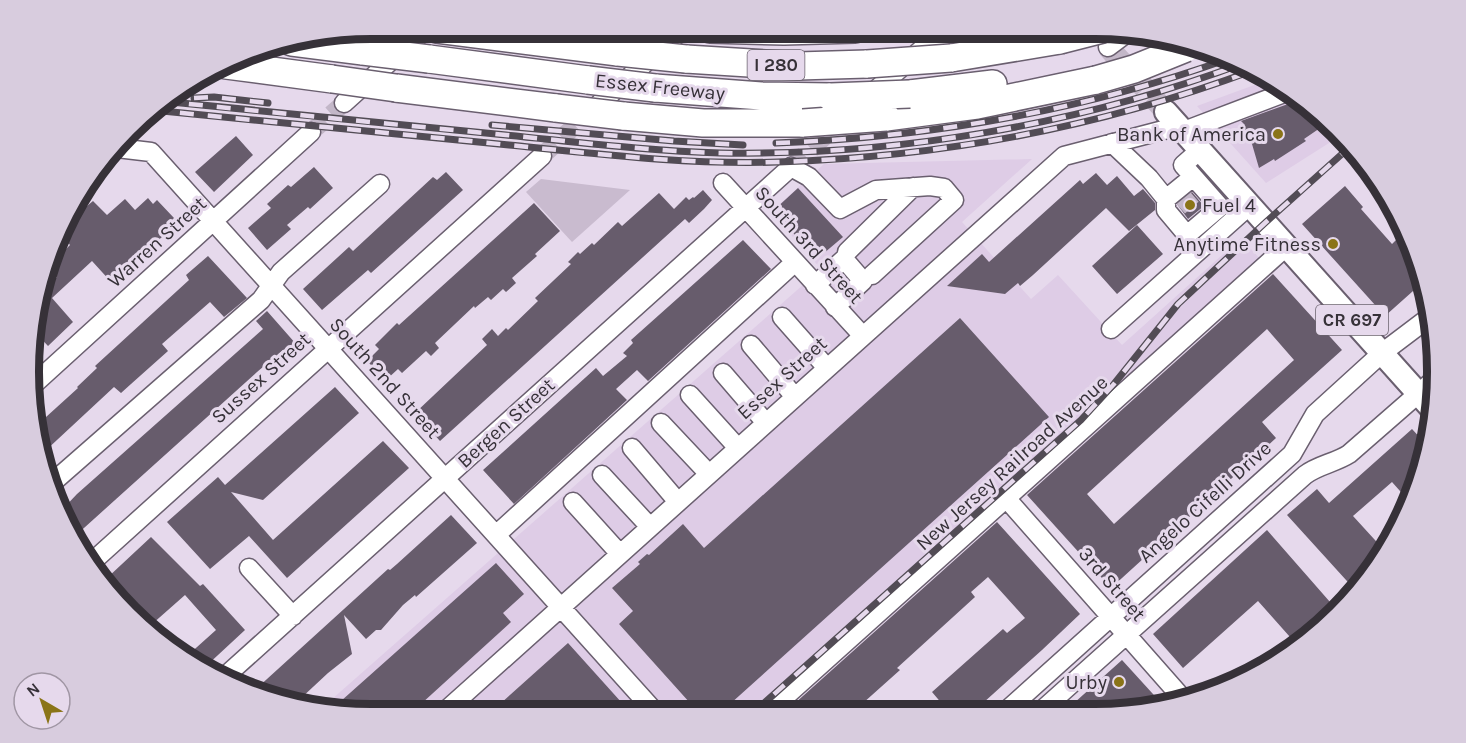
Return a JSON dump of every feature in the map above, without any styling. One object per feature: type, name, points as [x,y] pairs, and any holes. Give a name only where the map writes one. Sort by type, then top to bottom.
[{"type":"highway","name":"Essex Freeway","points":[[518,39],[686,59],[789,65],[867,64],[951,58],[1060,40],[1082,39]]},
{"type":"highway","name":"Essex Freeway","points":[[311,44],[655,88],[762,96],[831,97],[910,94],[1090,73],[1162,46]]},
{"type":"highway","points":[[235,68],[338,91],[396,88],[623,116],[703,123],[803,123],[886,117],[977,105],[1090,73],[1134,69],[1181,50]]},
{"type":"main road","name":"CR 697","points":[[1176,123],[1382,353],[1426,392]]},
{"type":"street","points":[[338,91],[411,39]]},
{"type":"street","points":[[579,122],[672,39]]},
{"type":"street","points":[[831,131],[930,39]]},
{"type":"street","name":"Essex Street","points":[[452,704],[1064,156],[1278,95]]},
{"type":"street","name":"Warren Street","points":[[39,379],[311,132]]},
{"type":"street","points":[[1112,143],[1149,178],[1175,195]]},
{"type":"street","name":"South 2nd Street","points":[[125,149],[151,152],[648,704]]},
{"type":"street","points":[[1200,150],[1183,165],[1193,177],[1211,216]]},
{"type":"street","name":"Sussex Street","points":[[96,558],[542,156]]},
{"type":"street","name":"Bergen Street","points":[[229,672],[791,167],[810,177],[840,209],[876,190],[912,187]]},
{"type":"street","points":[[1193,177],[1175,195],[1166,210],[1187,235],[1211,216],[1250,205]]},
{"type":"street","name":"South 3rd Street","points":[[723,183],[863,336]]},
{"type":"street","points":[[57,478],[261,300],[281,272],[380,184]]},
{"type":"street","points":[[1111,329],[1211,216],[1232,185]]},
{"type":"street","points":[[847,252],[912,187],[944,188],[954,200],[872,275]]},
{"type":"street","name":"New Jersey Railroad Avenue","points":[[777,704],[1287,246]]},
{"type":"street","points":[[814,285],[844,259],[863,281],[835,307]]},
{"type":"street","points":[[496,535],[794,263]]},
{"type":"street","points":[[782,317],[827,368]]},
{"type":"street","name":"Angelo Cifelli Drive","points":[[1014,704],[1292,454],[1315,414],[1382,353],[1423,322]]},
{"type":"street","points":[[751,345],[795,396]]},
{"type":"street","points":[[723,373],[766,423]]},
{"type":"street","points":[[690,395],[738,448]]},
{"type":"street","points":[[1049,704],[1305,475],[1349,454],[1426,396]]},
{"type":"street","points":[[662,423],[709,474]]},
{"type":"street","points":[[632,448],[678,502]]},
{"type":"street","points":[[602,475],[650,527]]},
{"type":"street","name":"3rd Street","points":[[1006,498],[1178,694]]},
{"type":"street","points":[[573,502],[620,554]]},
{"type":"street","points":[[249,568],[293,616]]},
{"type":"shaded area","points":[[1259,83],[1297,108],[1334,140],[1266,183],[1197,106]]},
{"type":"shaded area","points":[[1032,159],[962,222],[1031,299],[1058,275],[1122,345],[1241,238],[1262,261],[771,704],[372,704],[330,701],[821,269],[771,212],[824,164]]},
{"type":"shaded area","points":[[541,179],[630,190],[572,242],[526,192]]},
{"type":"building","name":"Bank of America","points":[[1290,103],[1297,108],[1321,128],[1304,139],[1306,141],[1275,161],[1274,159],[1259,168],[1252,144],[1239,129],[1245,125],[1241,121]]},
{"type":"building","points":[[236,136],[253,155],[214,192],[195,172]]},
{"type":"building","points":[[314,167],[333,188],[310,209],[308,207],[287,225],[291,229],[267,250],[248,228],[271,208],[267,204],[288,185],[291,187]]},
{"type":"building","points":[[446,172],[463,190],[371,273],[368,270],[322,310],[303,289],[349,247],[353,251],[433,177],[437,180]]},
{"type":"building","points":[[1096,173],[1107,185],[1117,176],[1134,196],[1143,189],[1155,203],[1155,210],[1129,231],[1106,208],[1033,275],[1020,286],[1018,283],[1005,294],[947,286],[982,254],[989,262],[1080,180],[1083,184]]},
{"type":"building","points":[[1345,186],[1363,207],[1361,209],[1392,244],[1399,237],[1417,288],[1385,316],[1302,224]]},
{"type":"building","points":[[798,188],[843,237],[817,259],[773,211]]},
{"type":"building","points":[[703,190],[712,200],[704,209],[689,223],[685,219],[440,441],[415,413],[487,345],[482,339],[492,329],[498,336],[506,328],[508,330],[538,301],[535,298],[571,264],[568,262],[578,252],[580,254],[592,243],[594,245],[618,222],[622,226],[659,193],[674,209],[686,197],[689,200],[694,198]]},
{"type":"building","points":[[1192,192],[1204,206],[1188,219],[1177,204]]},
{"type":"building","points":[[148,198],[153,204],[157,200],[174,218],[172,220],[176,224],[112,283],[92,261],[52,298],[73,322],[48,346],[41,339],[45,307],[51,283],[57,277],[54,273],[58,268],[60,254],[70,245],[66,240],[73,224],[85,204],[87,206],[93,201],[107,215],[125,199],[135,210]]},
{"type":"building","points":[[534,203],[560,231],[512,278],[516,283],[506,292],[503,289],[491,300],[488,297],[475,308],[474,306],[435,343],[439,348],[431,356],[426,351],[402,373],[398,369],[386,380],[367,361],[379,349],[375,345]]},
{"type":"building","points":[[1137,225],[1163,254],[1117,294],[1092,266]]},
{"type":"building","points":[[743,240],[771,269],[648,381],[637,370],[616,389],[627,400],[514,504],[483,470],[596,368],[603,376],[627,356],[623,353],[633,343],[631,340]]},
{"type":"building","points":[[208,256],[247,298],[224,317],[210,302],[162,344],[168,351],[121,393],[114,387],[48,448],[43,420],[78,388],[97,368],[95,366],[189,280],[186,275]]},
{"type":"building","points":[[1273,274],[1342,350],[1262,422],[1276,438],[1111,588],[1027,495]],"holes":[[[1267,329],[1294,360],[1114,524],[1087,494]]]},
{"type":"building","points":[[267,311],[296,344],[286,353],[283,350],[257,372],[80,531],[67,505],[263,329],[256,321]]},
{"type":"building","points":[[960,318],[1049,417],[730,704],[691,704],[619,624],[633,611],[612,588],[640,564],[638,562],[683,524],[704,548]]},
{"type":"building","points":[[335,387],[359,413],[263,500],[231,492],[273,540],[383,441],[409,468],[287,578],[249,536],[210,569],[167,522],[218,477],[225,485]]},
{"type":"building","points":[[1412,429],[1420,438],[1403,495],[1392,482],[1353,516],[1378,544],[1350,584],[1287,515],[1317,489],[1329,503]]},
{"type":"building","points":[[451,515],[477,543],[416,597],[415,595],[403,605],[381,630],[376,630],[366,639],[344,615],[352,654],[302,697],[261,685],[388,569],[390,570]]},
{"type":"building","points":[[997,522],[1080,614],[982,704],[942,704],[932,692],[1003,629],[1007,633],[1025,618],[988,577],[971,592],[975,597],[897,668],[900,670],[862,704],[794,704]]},
{"type":"building","points":[[1267,530],[1332,604],[1274,651],[1290,637],[1258,601],[1183,668],[1153,634]]},
{"type":"building","points":[[151,537],[200,586],[203,584],[245,630],[210,662],[192,651],[216,630],[185,595],[154,623],[136,607],[109,576]]},
{"type":"building","points":[[496,563],[524,594],[503,613],[511,622],[421,704],[340,702]]},
{"type":"building","points":[[568,643],[623,704],[500,704]]},
{"type":"building","name":"Urby","points":[[1122,660],[1157,698],[1116,703],[1073,704]]},
{"type":"tunnel","points":[[1108,47],[1166,112]]},
{"type":"tunnel","points":[[311,132],[344,103]]},
{"type":"tunnel","points":[[542,156],[579,122]]},
{"type":"tunnel","points":[[791,167],[831,131]]},
{"type":"tunnel","points":[[1180,194],[1199,216]]},
{"type":"railway","points":[[776,143],[891,135],[1005,118],[1118,93],[1217,62]]},
{"type":"railway","points":[[177,103],[640,148],[720,153],[787,153],[920,142],[1052,120],[1117,104],[1230,68]]},
{"type":"railway","points":[[165,111],[643,158],[711,162],[778,162],[899,154],[1020,136],[1138,108],[1243,74]]},
{"type":"railway","points":[[194,98],[214,97],[268,103]]},
{"type":"railway","points":[[492,125],[743,145]]},
{"type":"railway","points":[[763,704],[1081,420],[1114,384],[1178,304],[1344,152]]},
{"type":"place","name":"Bank of America","points":[[1278,134]]},
{"type":"place","name":"Fuel 4","points":[[1190,205]]},
{"type":"place","name":"Anytime Fitness","points":[[1333,244]]},
{"type":"place","name":"Urby","points":[[1119,682]]}]
